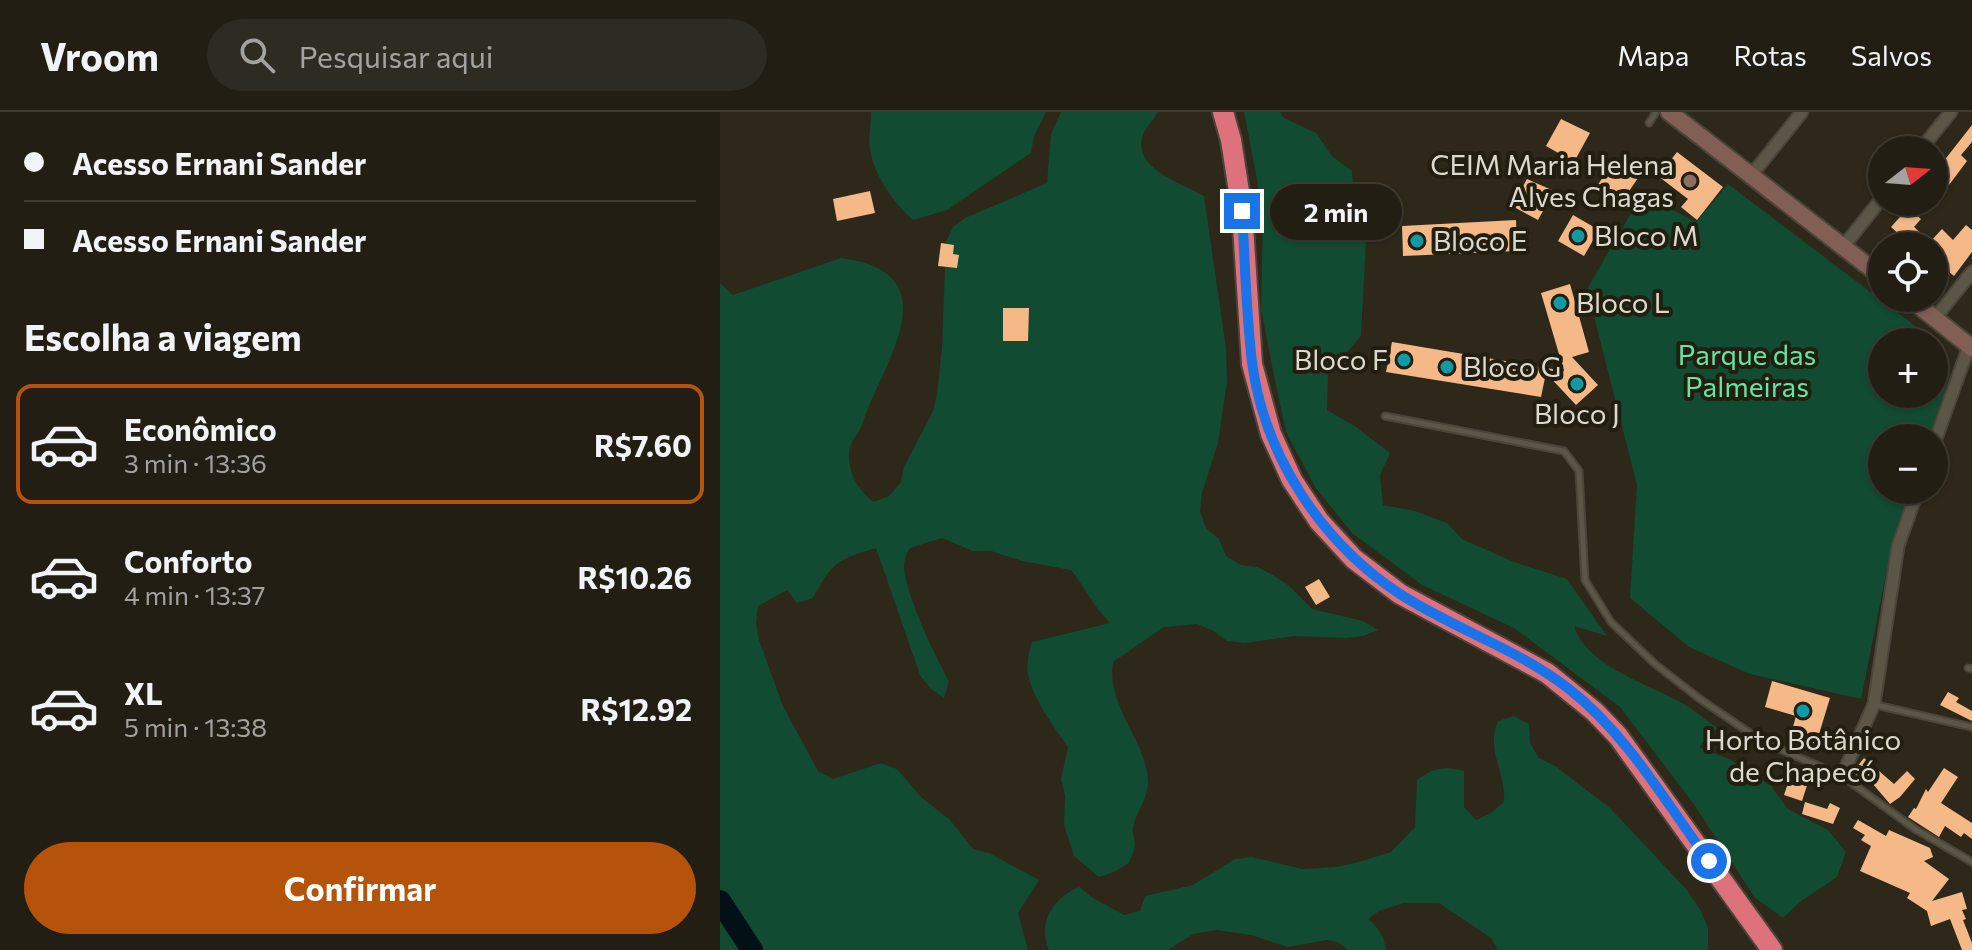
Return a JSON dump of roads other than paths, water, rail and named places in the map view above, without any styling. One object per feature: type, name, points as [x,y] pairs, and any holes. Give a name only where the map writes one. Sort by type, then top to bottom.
[{"type":"highway","points":[[1223,112],[1233,151],[1242,211],[1252,364],[1271,434],[1292,480],[1319,521],[1354,559],[1400,594],[1547,673],[1595,712],[1618,736],[1772,950]]},
{"type":"street","points":[[1669,112],[1868,266]]},
{"type":"street","points":[[1750,177],[1802,112]]},
{"type":"street","points":[[1931,136],[1951,112]]},
{"type":"street","points":[[1843,247],[1868,216]]},
{"type":"street","points":[[1935,318],[1972,272]]},
{"type":"street","points":[[1927,312],[1970,347],[1941,424]]},
{"type":"street","points":[[1842,776],[1874,704],[1898,546],[1913,504]]},
{"type":"lane","points":[[1649,123],[1656,112]]},
{"type":"lane","points":[[1385,416],[1564,451],[1579,471],[1585,580],[1611,622],[1655,664],[1763,742],[1842,776],[1915,829],[1972,862]]},
{"type":"lane","points":[[1874,704],[1972,727]]},
{"type":"waterway","points":[[720,901],[752,950]]},
{"type":"place","name":"CEIM Maria Helena Alves Chagas","points":[[1690,181]]},
{"type":"place","name":"Bloco M","points":[[1578,236]]},
{"type":"place","name":"Bloco E","points":[[1417,241]]},
{"type":"place","name":"Bloco L","points":[[1560,303]]},
{"type":"place","name":"Bloco F","points":[[1404,360]]},
{"type":"place","name":"Bloco G","points":[[1447,367]]},
{"type":"place","name":"Bloco J","points":[[1577,384]]},
{"type":"place","name":"Horto Botânico de Chapecó","points":[[1803,711]]},
{"type":"park label","name":"Parque das Palmeiras","points":[[1747,371]]}]
